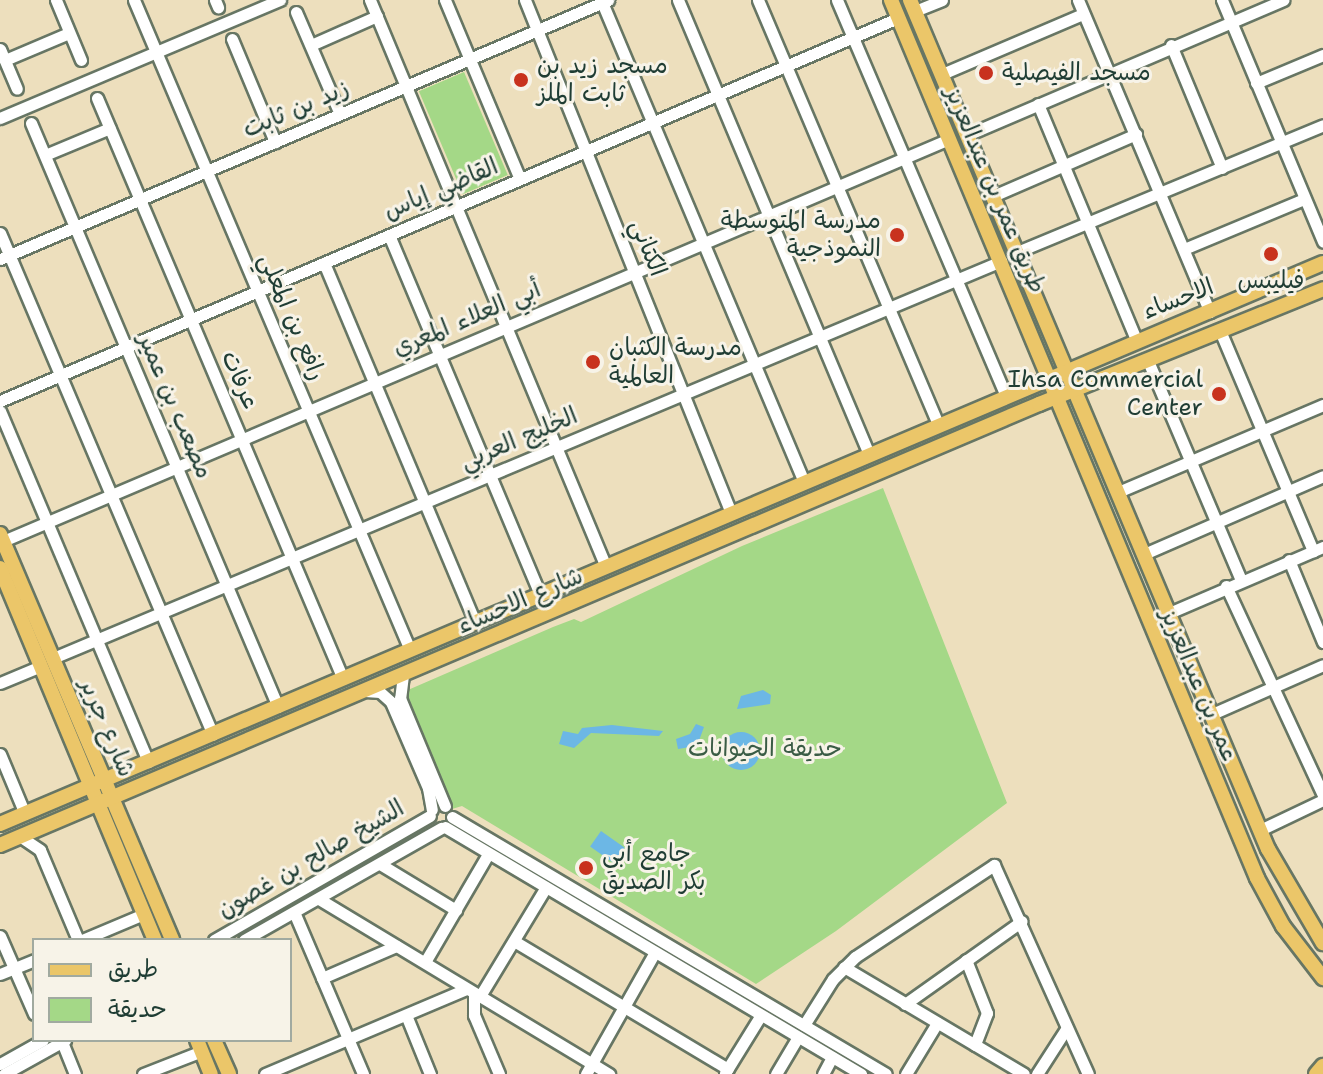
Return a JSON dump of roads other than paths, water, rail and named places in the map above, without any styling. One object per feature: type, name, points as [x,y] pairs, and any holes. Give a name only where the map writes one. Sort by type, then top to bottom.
[{"type":"main road","name":"طريق عمر بن عبدالعزيز","points":[[891,0],[1057,397]]},
{"type":"main road","name":"طريق عمر بن عبدالعزيز","points":[[913,6],[1068,371],[1082,386]]},
{"type":"main road","name":"الاحساء","points":[[1050,377],[1323,263]]},
{"type":"main road","name":"الاحساء","points":[[1057,397],[1323,289]]},
{"type":"main road","points":[[1040,353],[1054,366],[1060,352]]},
{"type":"main road","points":[[1082,363],[1076,379],[1082,386]]},
{"type":"main road","name":"شارع الاحساء","points":[[98,784],[1050,377]]},
{"type":"main road","points":[[1033,385],[1045,394],[1038,404]]},
{"type":"main road","name":"عمر بن عبدالعزيز","points":[[1082,386],[1083,409],[1260,830],[1291,895],[1323,943]]},
{"type":"main road","name":"شارع الاحساء","points":[[0,845],[1057,397]]},
{"type":"main road","name":"عمر بن عبدالعزيز","points":[[1057,397],[1257,878],[1319,973],[1323,987]]},
{"type":"main road","points":[[1063,412],[1063,401],[1071,398],[1083,409]]},
{"type":"main road","name":"شارع جرير","points":[[1,538],[47,662],[98,784],[98,804],[154,938]]},
{"type":"main road","name":"شارع جرير","points":[[0,568],[47,662]]},
{"type":"main road","points":[[126,772],[120,785],[134,788]]},
{"type":"main road","points":[[0,824],[98,784]]},
{"type":"main road","name":"شارع جرير","points":[[98,784],[113,798],[171,938]]},
{"type":"main road","points":[[70,795],[86,798],[76,814]]},
{"type":"main road","points":[[105,821],[106,807],[119,814]]},
{"type":"main road","points":[[215,1042],[229,1074]]},
{"type":"main road","points":[[199,1045],[211,1074]]},
{"type":"main road","points":[[1316,1074],[1323,1066]]},
{"type":"street","points":[[56,0],[81,60]]},
{"type":"street","name":"رافع بن المعلي","points":[[134,0],[410,650]]},
{"type":"street","points":[[0,118],[280,0]]},
{"type":"street","points":[[370,0],[606,567]]},
{"type":"street","points":[[445,0],[520,179]]},
{"type":"street","name":"الكتاني","points":[[525,0],[731,513]]},
{"type":"street","points":[[678,0],[869,454]]},
{"type":"street","points":[[758,0],[938,425]]},
{"type":"street","points":[[837,0],[1006,396]]},
{"type":"street","points":[[913,6],[942,0]]},
{"type":"street","points":[[1078,0],[1210,312]]},
{"type":"street","points":[[1222,0],[1323,242]]},
{"type":"street","points":[[967,135],[1108,70],[1283,0]]},
{"type":"street","points":[[604,1],[804,482]]},
{"type":"street","name":"زيد بن ثابت","points":[[5,257],[604,1]]},
{"type":"street","points":[[296,12],[340,114]]},
{"type":"street","points":[[942,74],[1083,14]]},
{"type":"street","points":[[311,45],[377,16]]},
{"type":"street","name":"القاضي إياس","points":[[0,401],[898,18]]},
{"type":"street","points":[[17,89],[2,55],[69,33]]},
{"type":"street","points":[[232,39],[275,142]]},
{"type":"street","points":[[1171,45],[1222,168]]},
{"type":"street","points":[[1256,83],[1323,55]]},
{"type":"street","name":"عرفات","points":[[97,98],[343,679]]},
{"type":"street","points":[[1038,104],[1136,339]]},
{"type":"street","name":"مصعب بن عمير","points":[[31,123],[278,707]]},
{"type":"street","points":[[1017,252],[1323,125]]},
{"type":"street","points":[[45,155],[110,128]]},
{"type":"street","points":[[993,196],[1136,134]]},
{"type":"street","name":"أبي العلاء المعري","points":[[1,538],[47,522],[949,139]]},
{"type":"street","points":[[1184,249],[1304,199]]},
{"type":"street","points":[[0,233],[5,257],[60,375],[213,735]]},
{"type":"street","points":[[389,235],[540,595]]},
{"type":"street","name":"الخليج العربي","points":[[0,683],[1001,261]]},
{"type":"street","points":[[324,263],[475,623]]},
{"type":"street","points":[[1169,613],[1318,549],[1287,491],[1221,333]]},
{"type":"street","points":[[1148,361],[1241,580]]},
{"type":"street","points":[[1118,492],[1190,460],[1322,409]]},
{"type":"street","points":[[0,411],[148,762]]},
{"type":"street","points":[[1144,554],[1323,476]]},
{"type":"street","points":[[1289,560],[1323,642]]},
{"type":"street","points":[[1226,586],[1271,688],[1279,694],[1323,798],[1260,830]]},
{"type":"street","points":[[1212,714],[1323,665]]},
{"type":"street","points":[[403,675],[395,700],[426,782],[431,813],[488,854],[761,1015],[801,1031],[832,1057],[861,1074]]},
{"type":"street","points":[[365,691],[380,692],[395,700],[445,806],[446,824]]},
{"type":"street","points":[[0,754],[25,814]]},
{"type":"street","points":[[431,813],[445,806]]},
{"type":"street","name":"الشيخ صالح بن غصون","points":[[218,938],[431,813]]},
{"type":"street","points":[[446,824],[801,1031],[879,1072]]},
{"type":"street","name":"الشيخ صالح بن غصون","points":[[248,938],[446,824]]},
{"type":"street","points":[[21,837],[42,854],[79,938]]},
{"type":"street","points":[[425,962],[488,854]]},
{"type":"street","points":[[380,864],[456,910]]},
{"type":"street","points":[[776,1074],[844,967],[988,865],[999,868],[1088,1074]]},
{"type":"street","points":[[265,1074],[406,1015],[473,993],[514,941],[546,887]]},
{"type":"street","points":[[286,899],[286,908],[296,912],[363,1074]]},
{"type":"street","points":[[319,899],[425,962],[587,1068],[609,1074]]},
{"type":"street","points":[[274,906],[283,909],[281,920]]},
{"type":"street","points":[[85,938],[144,914]]},
{"type":"street","points":[[905,1004],[1022,921]]},
{"type":"street","points":[[0,936],[32,1009]]},
{"type":"street","points":[[514,941],[727,1071],[761,1015]]},
{"type":"street","points":[[322,978],[396,946]]},
{"type":"street","points":[[587,1068],[655,952]]},
{"type":"street","points":[[966,960],[987,1013],[975,1045]]},
{"type":"street","points":[[0,974],[32,961]]},
{"type":"street","points":[[844,967],[1024,1074]]},
{"type":"street","points":[[473,993],[474,1015],[499,1074]]},
{"type":"street","points":[[406,1015],[430,1074]]},
{"type":"street","points":[[906,1074],[937,1023]]},
{"type":"street","points":[[1037,1074],[1066,1029]]},
{"type":"street","points":[[4,1071],[40,1042]]},
{"type":"street","points":[[4,1071],[61,1042]]},
{"type":"street","points":[[63,1042],[75,1074]]},
{"type":"street","points":[[143,1074],[199,1045]]},
{"type":"street","points":[[823,1074],[832,1057]]},
{"type":"water","points":[[763,690],[771,695],[770,704],[737,709],[741,696]]},
{"type":"water","points":[[696,724],[704,727],[697,746],[678,749],[676,739],[690,734]]},
{"type":"water","points":[[612,725],[663,731],[659,736],[591,733],[574,748],[559,744],[563,731],[578,734],[582,728]]},
{"type":"water","points":[[741,732],[754,738],[760,751],[754,764],[741,770],[728,764],[722,751],[728,738]]},
{"type":"water","points":[[601,831],[625,848],[614,863],[590,847]]},
{"type":"place","name":"مسجد الفيصلية","points":[[986,73]]},
{"type":"place","name":"مسجد زيد بن ثابت الملز","points":[[521,80]]},
{"type":"place","name":"مدرسة المتوسطة النموذجية","points":[[897,235]]},
{"type":"place","name":"فيليبس","points":[[1271,254]]},
{"type":"place","name":"مدرسة الكثبان العالمية","points":[[593,362]]},
{"type":"place","name":"Ihsa Commercial Center","points":[[1219,394]]},
{"type":"place","name":"جامع أبي بكر الصديق","points":[[586,868]]},
{"type":"park label","name":"حديقة الحيوانات","points":[[765,749]]}]
